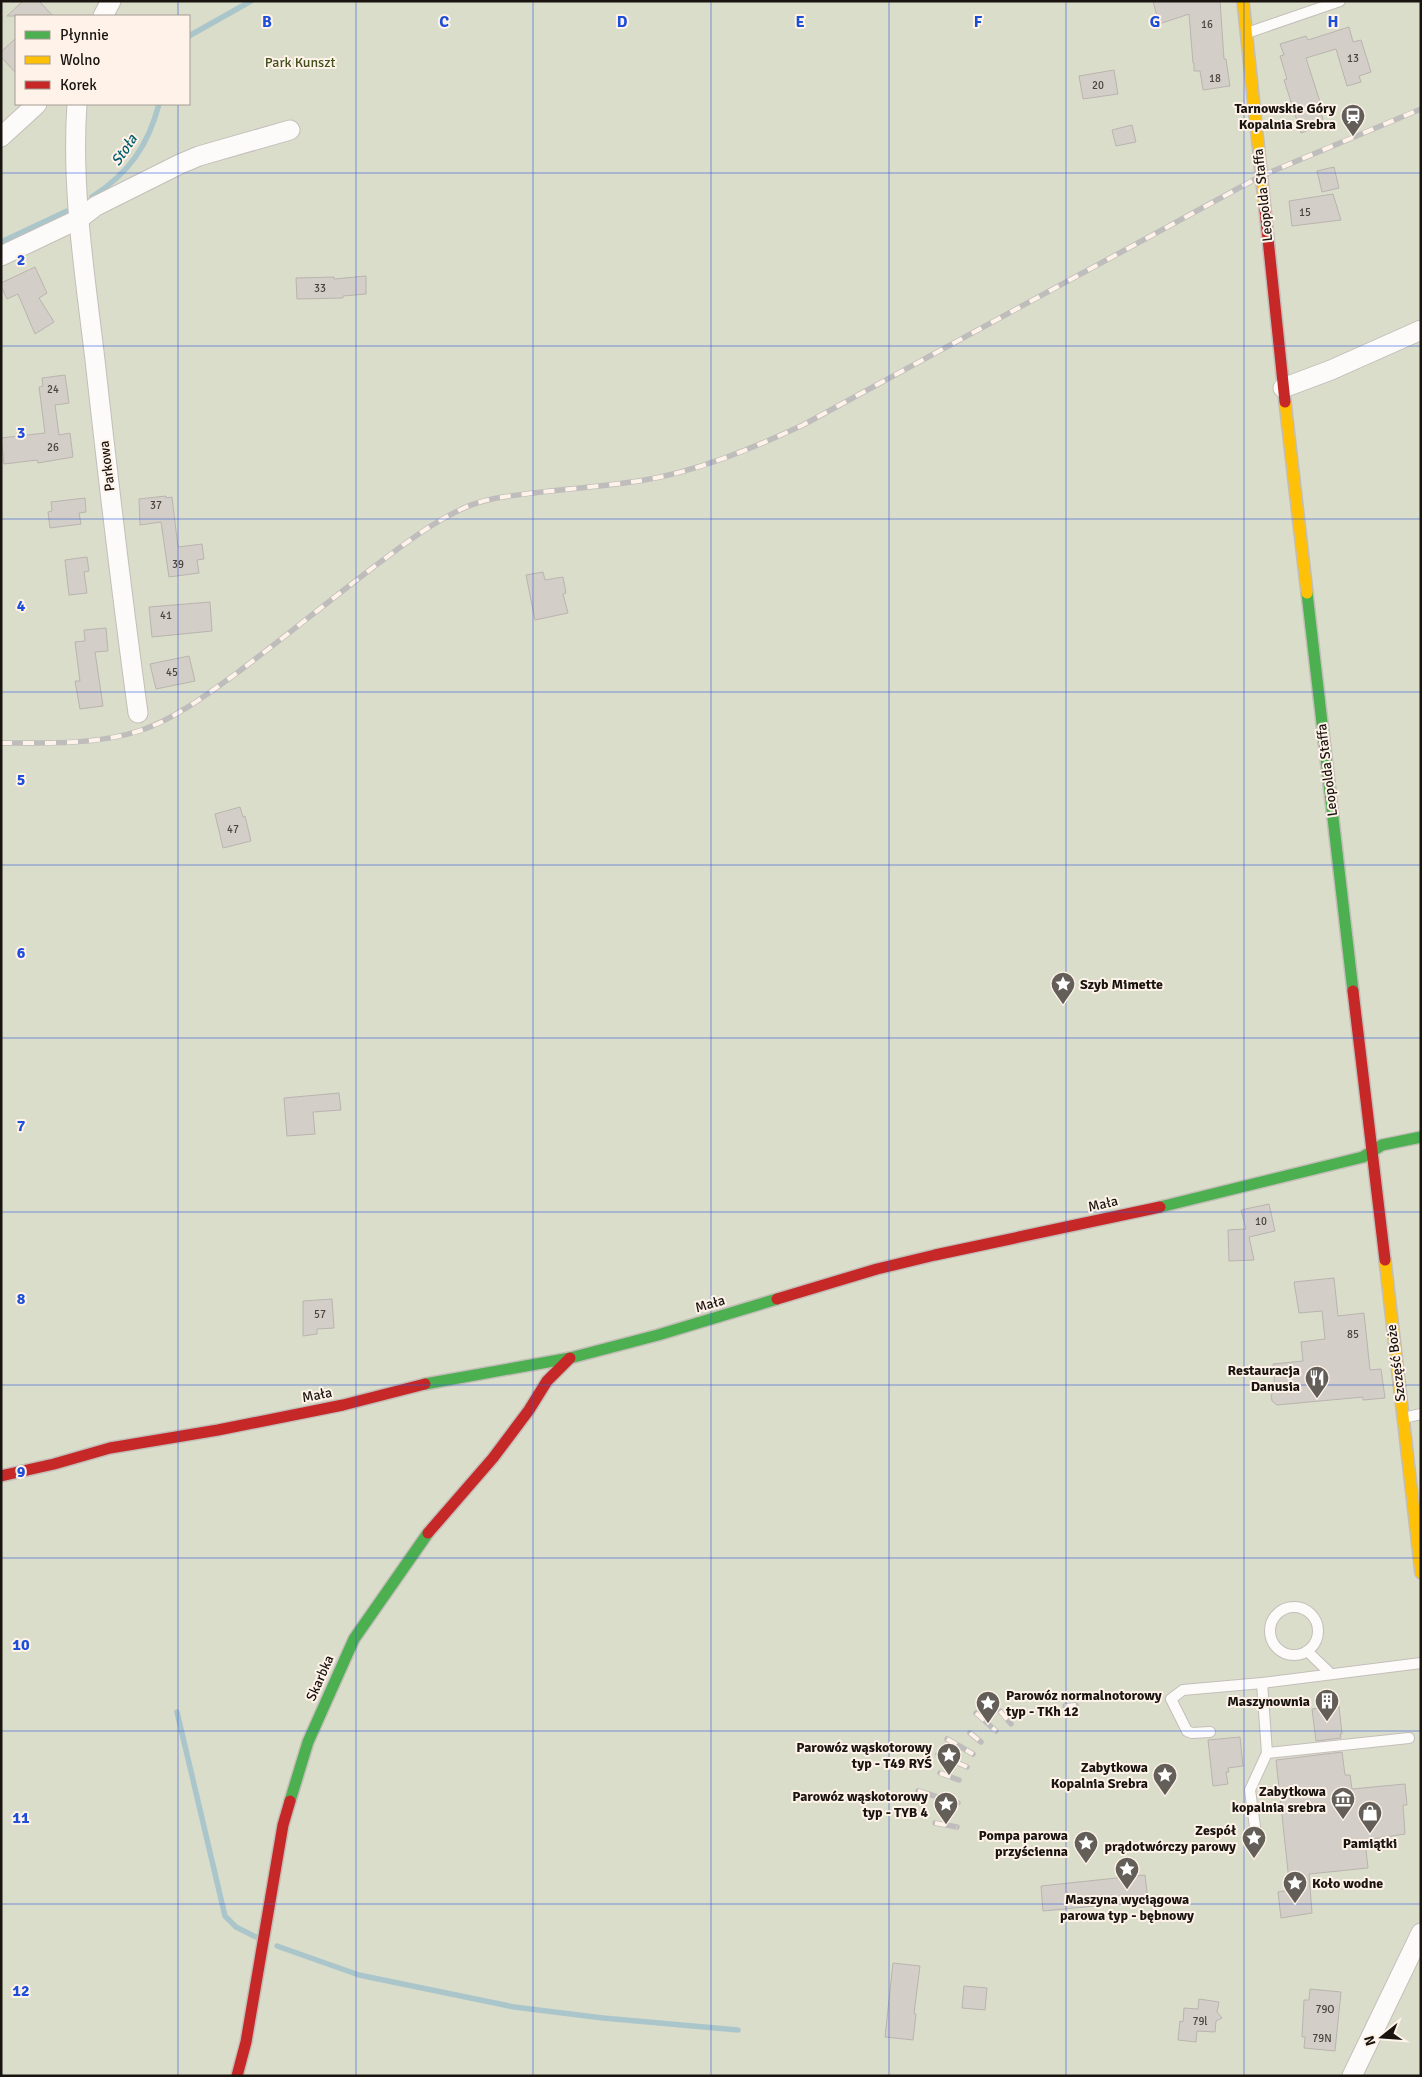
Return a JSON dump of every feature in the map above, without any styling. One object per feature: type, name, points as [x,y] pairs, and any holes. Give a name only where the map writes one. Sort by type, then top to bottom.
[{"type":"street","points":[[104,15],[111,1]]},
{"type":"street","name":"Leopolda Staffa","points":[[1243,1],[1283,388],[1372,1152]]},
{"type":"street","points":[[1,137],[36,105]]},
{"type":"street","name":"Parkowa","points":[[77,105],[75,140],[79,219],[123,606],[138,713]]},
{"type":"street","points":[[1,256],[79,219],[96,206],[198,156],[290,130]]},
{"type":"street","points":[[1283,388],[1331,370],[1421,330]]},
{"type":"street","name":"Mała","points":[[1,1476],[54,1464],[110,1448],[218,1430],[335,1407],[427,1384],[570,1358],[658,1335],[877,1269],[1178,1202],[1363,1157],[1382,1145],[1421,1137]]},
{"type":"street","name":"Szczęść Boże","points":[[1372,1152],[1421,1573]]},
{"type":"street","name":"Skarbka","points":[[237,2076],[246,2042],[283,1825],[308,1742],[354,1639],[428,1533],[493,1458],[529,1410],[547,1381],[570,1358]]},
{"type":"street","points":[[1352,2076],[1421,1933]]},
{"type":"lane","points":[[1246,33],[1340,1]]},
{"type":"lane","points":[[1402,1418],[1421,1414]]},
{"type":"lane","points":[[1299,1608],[1312,1616],[1316,1623],[1316,1639],[1307,1652],[1292,1655],[1278,1649],[1273,1643],[1270,1636],[1272,1620],[1283,1610],[1299,1608]]},
{"type":"lane","points":[[1307,1652],[1330,1674]]},
{"type":"lane","points":[[1210,1732],[1192,1733],[1187,1731],[1171,1699],[1183,1690],[1262,1683],[1421,1663]]},
{"type":"lane","points":[[1255,1827],[1250,1790],[1267,1753],[1262,1683]]},
{"type":"lane","points":[[1267,1753],[1410,1738]]},
{"type":"green space","name":"Park Kunszt","points":[[1,1],[1421,1],[1421,2076],[1,2076]]},
{"type":"building","points":[[23,1],[39,1],[52,15],[15,15],[7,16]]},
{"type":"building","points":[[1153,1],[1220,1],[1224,59],[1226,59],[1230,86],[1203,90],[1200,71],[1194,71],[1189,14],[1159,24]]},
{"type":"building","points":[[1349,27],[1353,42],[1361,40],[1371,72],[1359,76],[1361,82],[1347,86],[1336,49],[1306,58],[1321,105],[1319,105],[1324,124],[1301,133],[1284,80],[1287,79],[1280,56],[1284,55],[1280,44],[1306,36],[1308,40]]},
{"type":"building","points":[[15,39],[15,72],[1,57],[1,52]]},
{"type":"building","points":[[1114,70],[1118,94],[1083,99],[1079,76]]},
{"type":"building","points":[[1132,125],[1136,142],[1116,146],[1112,130]]},
{"type":"building","points":[[1334,167],[1339,188],[1322,192],[1317,171]]},
{"type":"building","points":[[1333,194],[1341,220],[1292,226],[1289,201]]},
{"type":"building","points":[[35,267],[47,293],[39,298],[54,322],[35,334],[18,294],[7,299],[1,283]]},
{"type":"building","points":[[366,276],[366,294],[343,296],[343,298],[297,299],[296,278],[334,277],[334,279]]},
{"type":"building","points":[[65,375],[69,403],[55,405],[59,435],[70,433],[73,457],[38,463],[37,460],[4,464],[1,438],[45,433],[39,387],[43,386],[42,378]]},
{"type":"building","points":[[166,496],[166,498],[172,497],[178,547],[202,544],[204,559],[197,560],[199,573],[169,577],[161,522],[140,525],[139,499]]},
{"type":"building","points":[[85,498],[86,512],[79,513],[81,524],[50,528],[48,512],[52,511],[51,502]]},
{"type":"building","points":[[87,557],[89,571],[84,572],[87,593],[69,595],[65,560]]},
{"type":"building","points":[[543,572],[545,580],[563,577],[566,593],[563,594],[568,613],[535,620],[526,575]]},
{"type":"building","points":[[210,602],[212,631],[152,637],[149,607]]},
{"type":"building","points":[[106,628],[108,651],[95,652],[103,706],[80,709],[75,681],[80,681],[75,642],[85,641],[84,630]]},
{"type":"building","points":[[189,656],[195,681],[156,689],[150,664]]},
{"type":"building","points":[[240,807],[243,817],[245,816],[251,841],[223,848],[215,814]]},
{"type":"building","points":[[339,1093],[341,1110],[313,1112],[315,1134],[287,1136],[284,1098]]},
{"type":"building","points":[[1269,1204],[1275,1231],[1249,1237],[1254,1260],[1229,1261],[1228,1230],[1246,1229],[1241,1210]]},
{"type":"building","points":[[1334,1278],[1338,1316],[1364,1313],[1370,1370],[1381,1369],[1385,1398],[1363,1400],[1363,1397],[1277,1405],[1272,1401],[1271,1395],[1275,1390],[1273,1364],[1303,1361],[1301,1342],[1325,1339],[1322,1311],[1299,1313],[1294,1282]]},
{"type":"building","points":[[332,1299],[334,1328],[317,1329],[317,1334],[303,1336],[303,1301]]},
{"type":"building","name":"Maszynownia","points":[[1339,1706],[1341,1738],[1316,1741],[1312,1709]]},
{"type":"building","points":[[1240,1737],[1243,1766],[1228,1768],[1229,1772],[1226,1772],[1228,1784],[1213,1786],[1208,1740]]},
{"type":"building","name":"Zabytkowa kopalnia srebra","points":[[1342,1752],[1345,1775],[1350,1775],[1352,1789],[1405,1784],[1407,1805],[1403,1805],[1405,1834],[1365,1840],[1368,1868],[1309,1874],[1312,1913],[1281,1918],[1278,1892],[1290,1890],[1276,1760]]},
{"type":"building","points":[[1145,1875],[1148,1901],[1043,1911],[1041,1886]]},
{"type":"building","points":[[893,1963],[920,1966],[914,2013],[916,2014],[913,2040],[885,2037]]},
{"type":"building","points":[[964,1986],[987,1988],[985,2010],[962,2008]]},
{"type":"building","points":[[1310,1989],[1341,1992],[1335,2051],[1304,2048],[1305,2037],[1302,2037],[1304,2000],[1309,2000]]},
{"type":"building","points":[[1199,1999],[1219,2002],[1217,2012],[1222,2018],[1216,2021],[1215,2032],[1197,2031],[1196,2042],[1178,2040],[1180,2021],[1183,2022],[1184,2008],[1198,2009]]},
{"type":"waterway","name":"Stoła","points":[[190,35],[251,1]]},
{"type":"waterway","name":"Stoła","points":[[92,197],[117,178],[143,146],[159,105]]},
{"type":"waterway","name":"Stoła","points":[[1,242],[67,211]]},
{"type":"waterway","points":[[177,1712],[225,1916],[236,1927],[256,1937]]},
{"type":"waterway","points":[[277,1946],[359,1975],[514,2007],[603,2018],[738,2030]]},
{"type":"railway","points":[[1,743],[90,741],[125,735],[154,725],[177,714],[209,693],[407,542],[440,520],[464,508],[506,496],[626,483],[660,477],[702,466],[763,443],[803,425],[1261,176],[1421,109]]},
{"type":"railway","points":[[1065,1706],[1076,1705]]},
{"type":"railway","points":[[1000,1711],[1011,1724]]},
{"type":"railway","points":[[976,1713],[996,1731]]},
{"type":"railway","points":[[970,1733],[981,1742]]},
{"type":"railway","points":[[947,1739],[973,1754]]},
{"type":"railway","points":[[938,1754],[967,1767]]},
{"type":"railway","points":[[940,1773],[959,1780]]},
{"type":"railway","points":[[918,1791],[958,1803]]},
{"type":"railway","points":[[935,1823],[957,1827]]},
{"type":"traffic: fast","points":[[1307,593],[1353,991]]},
{"type":"traffic: fast","points":[[1160,1207],[1363,1157],[1382,1145],[1421,1137]]},
{"type":"traffic: fast","points":[[425,1384],[570,1358],[658,1335],[777,1299]]},
{"type":"traffic: fast","points":[[290,1801],[308,1742],[354,1639],[428,1533]]},
{"type":"traffic: slow","points":[[1243,1],[1265,210]]},
{"type":"traffic: slow","points":[[1285,402],[1307,593]]},
{"type":"traffic: slow","points":[[1385,1260],[1421,1573]]},
{"type":"traffic: jam","points":[[1265,210],[1285,402]]},
{"type":"traffic: jam","points":[[1353,991],[1385,1260]]},
{"type":"traffic: jam","points":[[777,1299],[877,1269],[935,1255],[1160,1207]]},
{"type":"traffic: jam","points":[[428,1533],[493,1458],[529,1410],[547,1381],[570,1358]]},
{"type":"traffic: jam","points":[[1,1476],[54,1464],[110,1448],[218,1430],[343,1405],[425,1384]]},
{"type":"traffic: jam","points":[[237,2076],[246,2042],[283,1825],[290,1801]]},
{"type":"place","name":"Tarnowskie Góry Kopalnia Srebra","points":[[1353,137]]},
{"type":"place","name":"Szyb Mimette","points":[[1063,1005]]},
{"type":"place","name":"Restauracja Danusia","points":[[1317,1399]]},
{"type":"place","name":"Maszynownia","points":[[1327,1722]]},
{"type":"place","name":"Parowóz normalnotorowy typ - TKh 12","points":[[988,1724]]},
{"type":"place","name":"Parowóz wąskotorowy typ - T49 RYŚ","points":[[949,1776]]},
{"type":"place","name":"Zabytkowa Kopalnia Srebra","points":[[1165,1796]]},
{"type":"place","name":"Zabytkowa kopalnia srebra","points":[[1343,1820]]},
{"type":"place","name":"Parowóz wąskotorowy typ - TYB 4","points":[[946,1825]]},
{"type":"place","name":"Pamiątki","points":[[1370,1834]]},
{"type":"place","name":"Zespół prądotwórczy parowy","points":[[1254,1859]]},
{"type":"place","name":"Pompa parowa przyścienna","points":[[1086,1864]]},
{"type":"place","name":"Maszyna wyciągowa parowa typ - bębnowy","points":[[1127,1890]]},
{"type":"place","name":"Koło wodne","points":[[1295,1904]]}]
